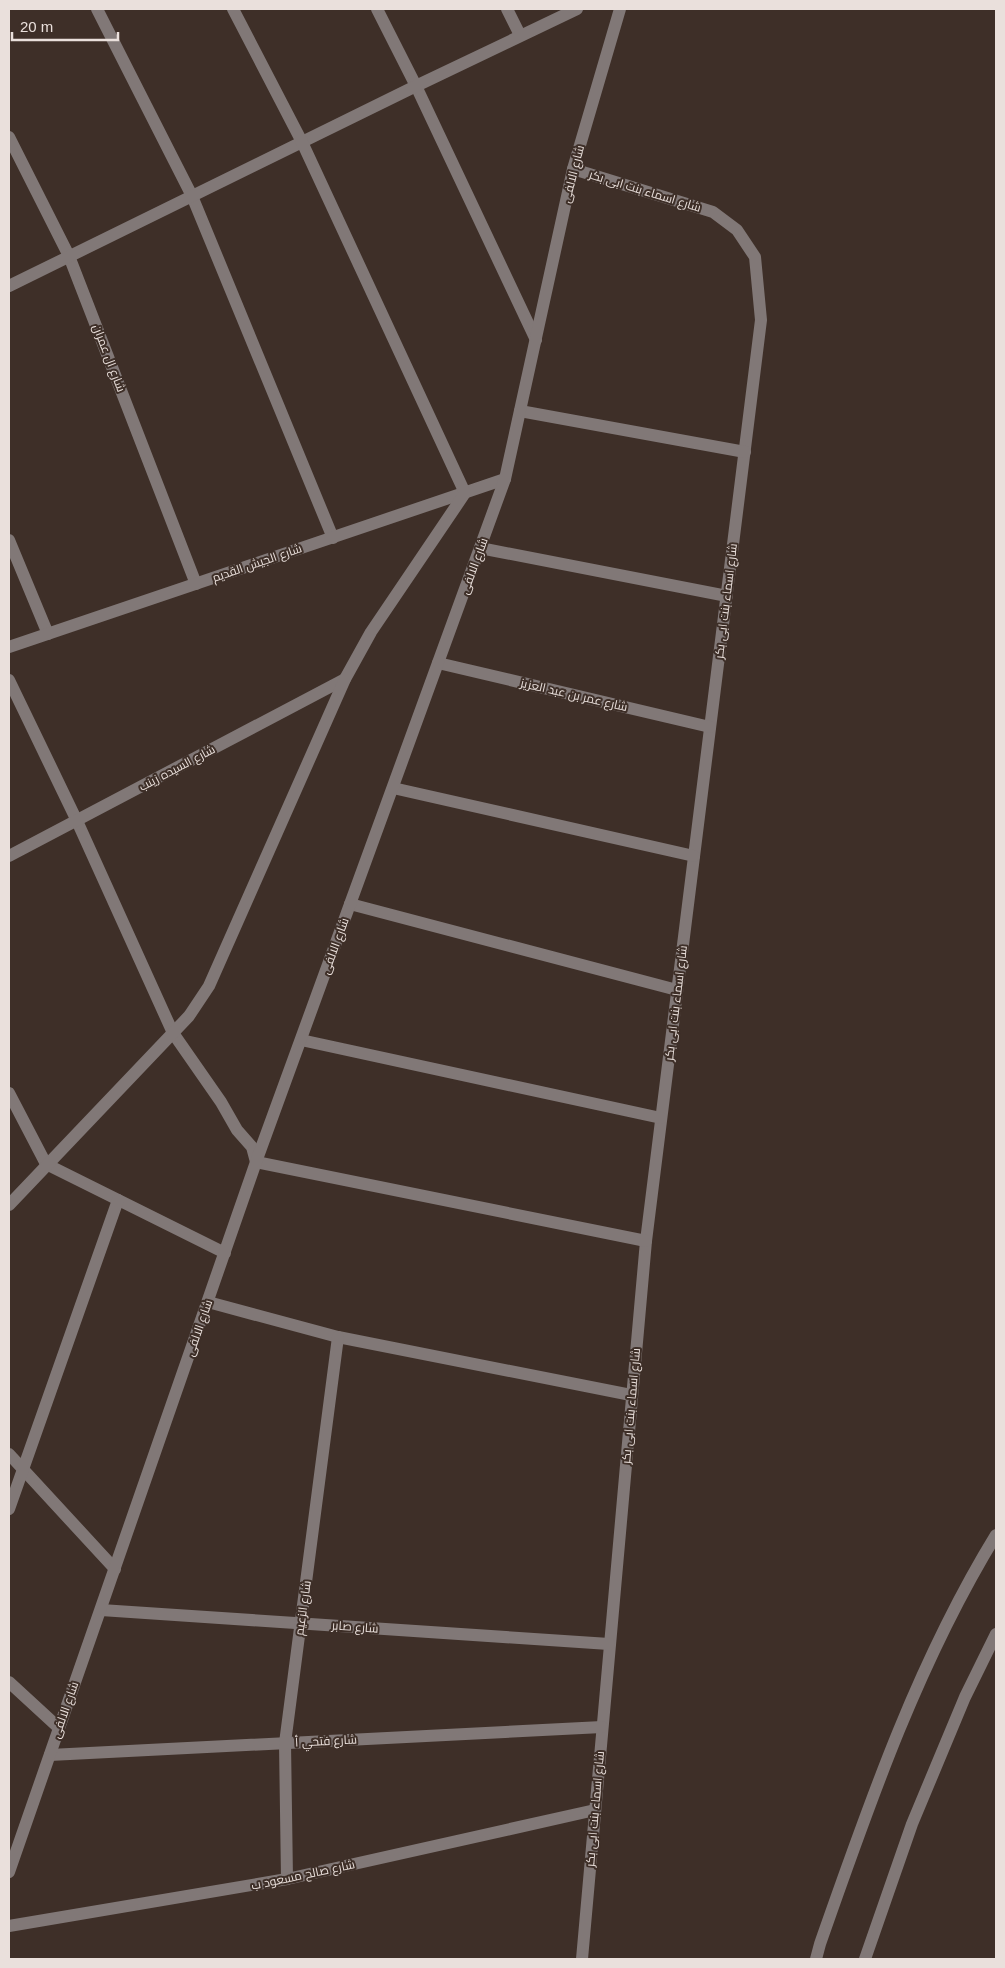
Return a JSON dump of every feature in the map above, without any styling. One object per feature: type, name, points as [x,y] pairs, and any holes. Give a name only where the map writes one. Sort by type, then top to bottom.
[{"type":"street","points":[[97,9],[192,196],[333,538]]},
{"type":"street","points":[[9,1205],[189,1016],[209,986],[345,679],[370,632],[465,493],[302,142],[233,9]]},
{"type":"street","points":[[377,9],[416,86],[536,340]]},
{"type":"street","points":[[507,9],[520,35]]},
{"type":"street","points":[[9,286],[520,35],[577,9]]},
{"type":"street","name":"شارع الالفى","points":[[9,1872],[256,1162],[505,479],[573,169],[620,9]]},
{"type":"street","name":"شارع ال عمران","points":[[9,137],[69,256],[196,584]]},
{"type":"street","name":"شارع اسماء بنت ابى بكر","points":[[573,169],[713,212],[737,230],[755,257],[761,320],[646,1241],[582,1959]]},
{"type":"street","points":[[520,412],[745,452]]},
{"type":"street","name":"شارع الجيش القديم","points":[[9,647],[505,479]]},
{"type":"street","points":[[9,540],[48,634]]},
{"type":"street","points":[[480,548],[727,596]]},
{"type":"street","name":"شارع عمر بن عبد العزيز","points":[[438,663],[710,727]]},
{"type":"street","name":"شارع السيده زينب","points":[[9,856],[345,679]]},
{"type":"street","points":[[9,680],[77,821],[173,1033],[237,1130],[252,1147],[256,1162],[646,1241]]},
{"type":"street","points":[[393,788],[694,856]]},
{"type":"street","points":[[350,904],[677,990]]},
{"type":"street","points":[[301,1040],[661,1118]]},
{"type":"street","points":[[9,1093],[46,1164],[225,1253]]},
{"type":"street","points":[[9,1509],[118,1200]]},
{"type":"street","points":[[208,1302],[338,1337],[631,1396]]},
{"type":"street","name":"شارع الزعيم","points":[[288,1880],[285,1743],[338,1337]]},
{"type":"street","points":[[9,1454],[115,1569]]},
{"type":"street","points":[[816,1959],[868,1807],[917,1687],[973,1572],[996,1535]]},
{"type":"street","name":"شارع صابر","points":[[100,1610],[610,1644]]},
{"type":"street","points":[[865,1959],[912,1824],[965,1697],[996,1634]]},
{"type":"street","points":[[9,1682],[60,1728]]},
{"type":"street","name":"شارع فتحي أ","points":[[50,1755],[602,1727]]},
{"type":"street","name":"شارع صالح مسعود ب","points":[[9,1926],[288,1880],[595,1810]]}]
